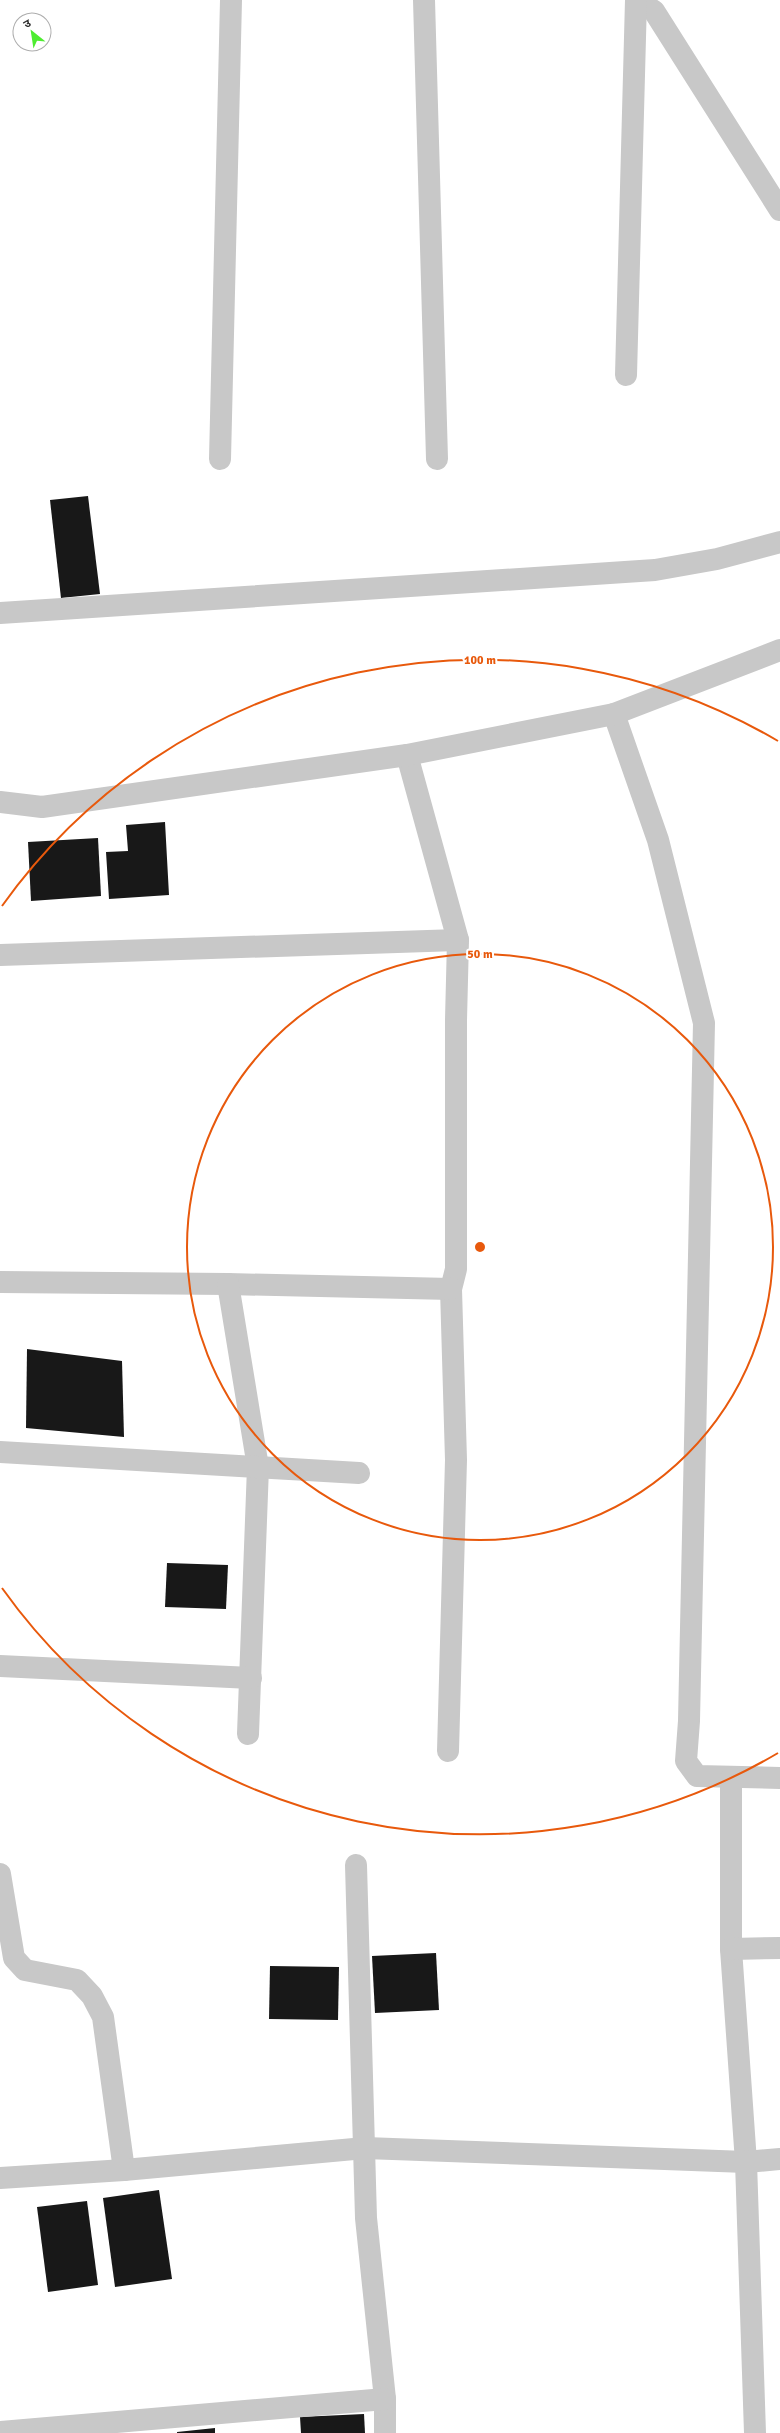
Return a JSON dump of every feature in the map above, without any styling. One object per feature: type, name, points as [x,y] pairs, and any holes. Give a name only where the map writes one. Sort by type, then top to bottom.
[{"type":"street","points":[[220,459],[231,0]]},
{"type":"street","points":[[424,0],[437,459]]},
{"type":"street","points":[[649,3],[780,210]]},
{"type":"street","points":[[626,375],[649,3]]},
{"type":"street","points":[[0,613],[655,570],[717,559],[780,542]]},
{"type":"street","points":[[0,802],[42,807],[408,755],[614,714],[780,650]]},
{"type":"street","points":[[614,714],[658,840],[704,1023],[689,1721],[686,1761],[697,1776],[780,1778]]},
{"type":"street","points":[[408,755],[458,940],[456,1020],[456,1269],[451,1289],[456,1460],[448,1751]]},
{"type":"street","points":[[0,955],[458,940]]},
{"type":"street","points":[[0,1282],[228,1284],[451,1289]]},
{"type":"street","points":[[228,1284],[258,1467],[248,1734]]},
{"type":"street","points":[[0,1452],[359,1473]]},
{"type":"street","points":[[0,1666],[251,1678]]},
{"type":"street","points":[[731,1778],[731,1949],[746,2162],[755,2433]]},
{"type":"street","points":[[356,1865],[366,2218],[385,2399],[385,2433]]},
{"type":"street","points":[[0,1874],[14,1958],[25,1970],[77,1980],[92,1996],[103,2017],[124,2170]]},
{"type":"street","points":[[731,1949],[780,1948]]},
{"type":"street","points":[[0,2178],[124,2170],[365,2148],[746,2162],[780,2159]]},
{"type":"street","points":[[0,2432],[385,2399]]},
{"type":"building","points":[[88,496],[100,594],[61,598],[50,500]]},
{"type":"building","points":[[165,822],[169,895],[109,899],[106,852],[128,851],[126,825]]},
{"type":"building","points":[[98,838],[101,896],[31,901],[28,842]]},
{"type":"building","points":[[27,1349],[122,1361],[124,1437],[26,1428]]},
{"type":"building","points":[[167,1563],[228,1565],[226,1609],[165,1607]]},
{"type":"building","points":[[436,1953],[439,2010],[375,2013],[372,1956]]},
{"type":"building","points":[[270,1966],[339,1967],[338,2020],[269,2019]]},
{"type":"building","points":[[159,2190],[172,2279],[115,2287],[103,2198]]},
{"type":"building","points":[[87,2201],[98,2285],[48,2292],[37,2207]]},
{"type":"building","points":[[364,2414],[365,2433],[301,2433],[300,2417]]},
{"type":"building","points":[[215,2428],[215,2433],[177,2433],[177,2432]]}]
